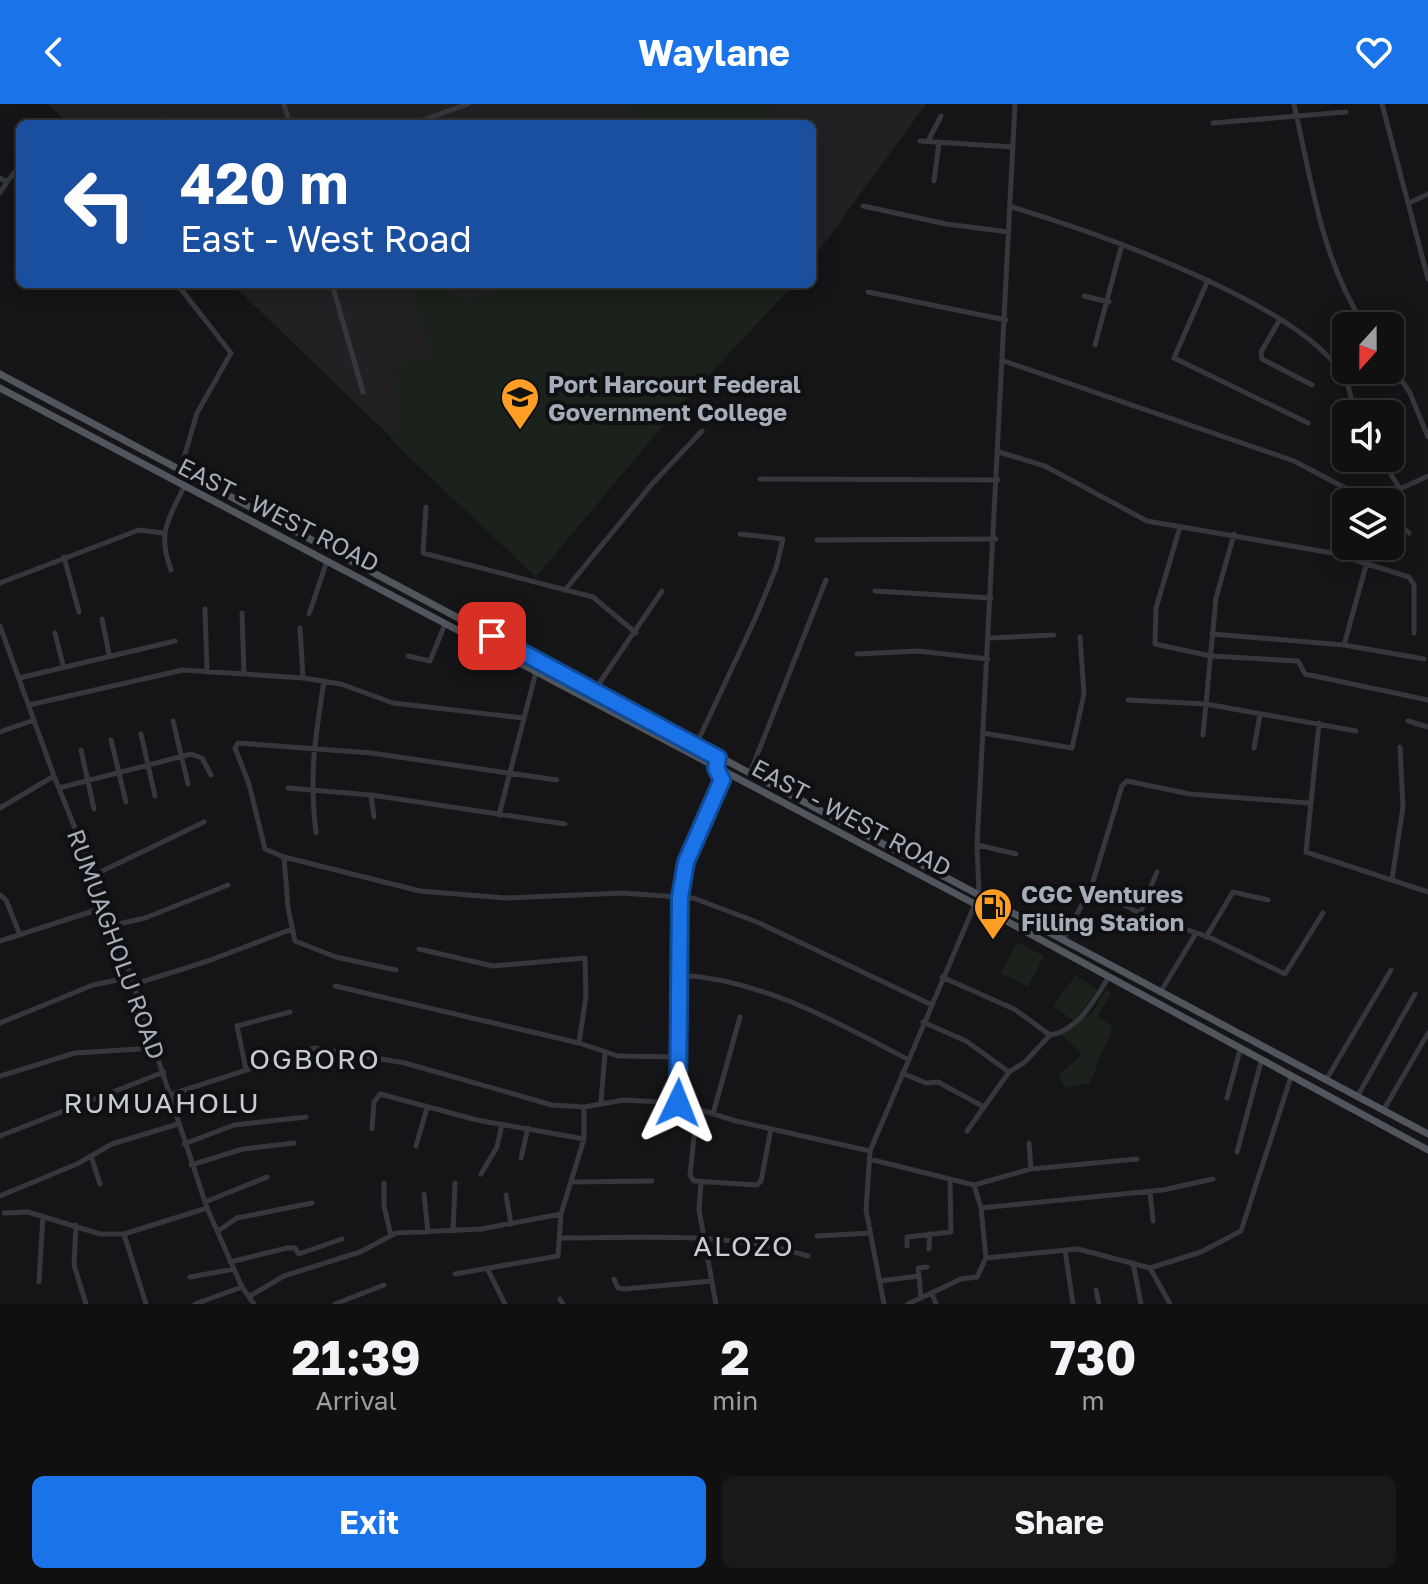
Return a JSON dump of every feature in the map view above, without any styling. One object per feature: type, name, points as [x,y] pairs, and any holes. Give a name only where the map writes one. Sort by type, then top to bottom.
[{"type":"main road","name":"EAST - WEST ROAD","points":[[0,374],[696,745],[1261,1062],[1428,1150]]},
{"type":"main road","name":"EAST - WEST ROAD","points":[[0,388],[716,768],[1063,940],[1428,1134]]},
{"type":"street","points":[[423,120],[468,104]]},
{"type":"street","points":[[884,1304],[866,1210],[870,1151],[930,1004],[977,900],[977,845],[996,539],[1015,104]]},
{"type":"street","points":[[1294,104],[1333,267],[1344,295],[1356,312]]},
{"type":"street","points":[[1382,104],[1428,279]]},
{"type":"street","points":[[1213,123],[1346,112]]},
{"type":"street","points":[[928,141],[941,116]]},
{"type":"street","points":[[920,141],[1013,147]]},
{"type":"street","points":[[934,181],[939,142]]},
{"type":"street","points":[[0,193],[16,170]]},
{"type":"street","points":[[0,178],[7,182]]},
{"type":"street","points":[[1409,203],[1428,194]]},
{"type":"street","points":[[863,206],[946,224],[1009,232]]},
{"type":"street","points":[[1012,207],[1122,244],[1208,280],[1279,321],[1323,353],[1346,380],[1352,400]]},
{"type":"street","points":[[1095,345],[1109,302],[1122,244]]},
{"type":"street","points":[[1208,280],[1174,358],[1308,423]]},
{"type":"street","points":[[180,288],[231,353],[197,413],[180,471]]},
{"type":"street","points":[[333,288],[363,392]]},
{"type":"street","points":[[868,292],[1006,320]]},
{"type":"street","points":[[1084,296],[1109,302]]},
{"type":"street","points":[[1279,321],[1261,352],[1262,359],[1312,385]]},
{"type":"street","points":[[1004,361],[1294,461],[1345,488]]},
{"type":"street","points":[[1404,384],[1428,437]]},
{"type":"street","points":[[565,590],[652,484],[702,431]]},
{"type":"street","points":[[999,452],[1045,466],[1147,521],[1234,534],[1367,562],[1411,579],[1414,633]]},
{"type":"street","points":[[1390,472],[1400,489],[1428,476]]},
{"type":"street","points":[[760,479],[998,480]]},
{"type":"street","points":[[171,570],[162,546],[163,533],[184,487]]},
{"type":"street","points":[[426,507],[423,553],[593,597],[636,633]]},
{"type":"street","points":[[1180,527],[1156,608],[1153,641],[1159,646],[1211,656],[1298,661],[1305,674],[1428,700]]},
{"type":"street","points":[[1404,529],[1409,533]]},
{"type":"street","points":[[0,583],[139,530],[163,533]]},
{"type":"street","points":[[696,745],[756,617],[776,568],[783,539],[740,534]]},
{"type":"street","points":[[1203,735],[1216,598],[1234,534]]},
{"type":"street","points":[[817,540],[996,539]]},
{"type":"street","points":[[64,557],[79,612]]},
{"type":"street","points":[[309,614],[327,561]]},
{"type":"street","points":[[1344,645],[1367,562]]},
{"type":"street","points":[[750,775],[826,580]]},
{"type":"street","points":[[594,691],[662,591]]},
{"type":"street","points":[[875,591],[991,598]]},
{"type":"street","points":[[205,609],[207,672]]},
{"type":"street","points":[[242,613],[244,674]]},
{"type":"street","points":[[102,619],[109,654]]},
{"type":"street","points":[[408,656],[430,661],[446,623]]},
{"type":"street","name":"RUMUAGHOLU ROAD","points":[[0,626],[92,876],[114,925],[172,1094],[191,1165],[230,1262],[254,1304]]},
{"type":"street","points":[[300,628],[303,678]]},
{"type":"street","points":[[55,633],[63,665]]},
{"type":"street","points":[[1212,634],[1344,645],[1424,659]]},
{"type":"street","points":[[989,638],[1054,635]]},
{"type":"street","points":[[983,733],[1072,748],[1084,694],[1080,637]]},
{"type":"street","points":[[19,678],[109,654],[175,641]]},
{"type":"street","points":[[857,654],[918,651],[988,659]]},
{"type":"street","points":[[29,705],[171,672],[207,672],[324,681],[393,703],[523,718]]},
{"type":"street","points":[[499,815],[536,672]]},
{"type":"street","points":[[316,833],[311,790],[312,750],[324,681]]},
{"type":"street","points":[[1128,700],[1206,704],[1356,731]]},
{"type":"street","points":[[1254,748],[1260,715]]},
{"type":"street","points":[[0,732],[34,720]]},
{"type":"street","points":[[173,721],[188,784]]},
{"type":"street","points":[[1408,721],[1428,727]]},
{"type":"street","points":[[1319,723],[1308,803],[1308,854],[1428,892]]},
{"type":"street","points":[[141,734],[155,796]]},
{"type":"street","points":[[111,740],[126,802]]},
{"type":"street","points":[[557,780],[371,753],[236,744],[265,849],[284,857],[420,891],[506,898],[622,893],[711,902],[930,1004]]},
{"type":"street","points":[[1392,879],[1403,807],[1400,747]]},
{"type":"street","points":[[81,750],[94,809]]},
{"type":"street","points":[[59,788],[198,754],[211,775]]},
{"type":"street","points":[[678,1103],[680,897],[686,862],[722,780],[716,768],[718,758]]},
{"type":"street","points":[[0,808],[54,776]]},
{"type":"street","points":[[1063,940],[1091,888],[1122,786],[1127,781],[1190,794],[1308,803]]},
{"type":"street","points":[[288,788],[371,795],[565,824]]},
{"type":"street","points":[[371,795],[374,817]]},
{"type":"street","points":[[92,876],[204,822]]},
{"type":"street","points":[[977,845],[1016,854]]},
{"type":"street","points":[[284,857],[292,929],[299,944],[336,957],[396,970]]},
{"type":"street","points":[[1140,913],[1157,872]]},
{"type":"street","points":[[114,925],[145,918],[228,885]]},
{"type":"street","points":[[1091,888],[1140,913],[1206,937],[1285,974],[1323,913]]},
{"type":"street","points":[[1206,937],[1233,892],[1268,900]]},
{"type":"street","points":[[0,895],[6,900],[20,935]]},
{"type":"street","points":[[0,941],[106,907]]},
{"type":"street","points":[[134,985],[292,929]]},
{"type":"street","points":[[1161,991],[1195,935]]},
{"type":"street","points":[[419,949],[493,966],[585,958],[586,996],[579,1043]]},
{"type":"street","points":[[1326,1081],[1391,970]]},
{"type":"street","points":[[678,975],[705,976],[756,988],[907,1059]]},
{"type":"street","points":[[967,1131],[1009,1072],[1025,1062],[1050,1035],[1060,1033],[1079,1018],[1109,976]]},
{"type":"street","points":[[0,1023],[93,985],[132,977]]},
{"type":"street","points":[[942,977],[1014,1009],[1050,1035]]},
{"type":"street","points":[[335,986],[579,1043],[605,1053],[680,1057]]},
{"type":"street","points":[[1357,1097],[1415,994]]},
{"type":"street","points":[[246,1069],[237,1026],[290,1012]]},
{"type":"street","points":[[713,1114],[740,1017]]},
{"type":"street","points":[[923,1022],[966,1041],[1009,1072]]},
{"type":"street","points":[[1383,1111],[1428,1033]]},
{"type":"street","points":[[0,1076],[75,1053],[155,1048]]},
{"type":"street","points":[[172,1094],[315,1048],[381,1057],[496,1092],[552,1105],[584,1107],[601,1102],[678,1103],[771,1129],[870,1151]]},
{"type":"street","points":[[1227,1098],[1240,1050]]},
{"type":"street","points":[[601,1102],[605,1053]]},
{"type":"street","points":[[1237,1152],[1261,1062]]},
{"type":"street","points":[[0,1136],[164,1072]]},
{"type":"street","points":[[902,1073],[926,1083],[938,1082],[984,1107]]},
{"type":"street","points":[[986,1258],[1065,1250],[1093,1252],[1150,1268],[1201,1252],[1241,1231],[1291,1077]]},
{"type":"street","points":[[372,1129],[374,1102],[378,1094],[427,1108],[584,1139]]},
{"type":"street","points":[[455,1274],[558,1256],[561,1214],[584,1139],[584,1107]]},
{"type":"street","points":[[416,1146],[427,1108]]},
{"type":"street","points":[[697,1108],[690,1175],[701,1183],[757,1185],[761,1181],[771,1129]]},
{"type":"street","points":[[184,1144],[234,1125],[306,1117]]},
{"type":"street","points":[[0,1196],[112,1144],[178,1124]]},
{"type":"street","points":[[481,1174],[497,1147],[502,1124]]},
{"type":"street","points":[[521,1158],[528,1128]]},
{"type":"street","points":[[191,1165],[243,1149],[294,1143]]},
{"type":"street","points":[[1029,1143],[1031,1169]]},
{"type":"street","points":[[91,1156],[100,1184]]},
{"type":"street","points":[[869,1159],[950,1182],[974,1185],[1031,1169],[1137,1159]]},
{"type":"street","points":[[4,1213],[28,1212],[100,1234],[124,1234],[206,1205],[267,1177]]},
{"type":"street","points":[[981,1208],[1150,1192],[1213,1179]]},
{"type":"street","points":[[571,1182],[652,1181]]},
{"type":"street","points":[[907,1246],[907,1237],[951,1232],[950,1182]]},
{"type":"street","points":[[384,1183],[384,1206],[391,1236]]},
{"type":"street","points":[[453,1231],[455,1183]]},
{"type":"street","points":[[701,1183],[699,1210],[716,1304]]},
{"type":"street","points":[[908,1304],[961,1279],[977,1277],[986,1258],[981,1208],[974,1185]]},
{"type":"street","points":[[1150,1192],[1153,1221]]},
{"type":"street","points":[[424,1194],[428,1232]]},
{"type":"street","points":[[506,1195],[511,1224]]},
{"type":"street","points":[[218,1231],[237,1218],[312,1203]]},
{"type":"street","points":[[250,1296],[284,1276],[360,1252],[391,1236],[511,1224],[561,1214]]},
{"type":"street","points":[[39,1282],[43,1216]]},
{"type":"street","points":[[76,1225],[74,1265],[86,1304]]},
{"type":"street","points":[[817,1236],[870,1233]]},
{"type":"street","points":[[124,1234],[146,1304]]},
{"type":"street","points":[[929,1249],[930,1234]]},
{"type":"street","points":[[561,1238],[703,1236],[768,1244],[808,1256]]},
{"type":"street","points":[[230,1262],[287,1248],[295,1248],[299,1254],[342,1239]]},
{"type":"street","points":[[1065,1250],[1073,1304]]},
{"type":"street","points":[[1133,1263],[1141,1304]]},
{"type":"street","points":[[921,1298],[918,1268],[927,1267]]},
{"type":"street","points":[[1150,1268],[1170,1304]]},
{"type":"street","points":[[190,1277],[234,1269]]},
{"type":"street","points":[[488,1270],[505,1304]]},
{"type":"street","points":[[880,1281],[919,1276]]},
{"type":"street","points":[[614,1279],[618,1288],[624,1289],[712,1281]]},
{"type":"street","points":[[335,1304],[384,1285]]},
{"type":"street","points":[[195,1304],[242,1287]]},
{"type":"street","points":[[1096,1290],[1099,1304]]},
{"type":"street","points":[[932,1293],[936,1304]]},
{"type":"shaded area","points":[[48,104],[926,104],[816,255],[816,120],[65,120]]},
{"type":"shaded area","points":[[633,104],[772,104],[778,120],[631,120]]},
{"type":"shaded area","name":"Port Harcourt Federal Government College","points":[[236,288],[790,288],[670,417],[536,577]]},
{"type":"shaded area","name":"Port Harcourt Federal Government College","points":[[411,288],[444,288],[462,299],[471,299],[503,288],[790,288],[670,417],[536,577],[390,439],[401,424],[392,365],[432,355]]},
{"type":"shaded area","points":[[1017,942],[1044,956],[1028,987],[1001,973]]},
{"type":"shaded area","points":[[1076,975],[1097,990],[1074,1021],[1053,1006]]},
{"type":"shaded area","points":[[1106,989],[1111,992],[1098,1017],[1113,1026],[1090,1083],[1065,1088],[1059,1075],[1082,1054],[1060,1033],[1092,1013]]},
{"type":"place","name":"Port Harcourt Federal Government College","points":[[520,431]]},
{"type":"place","name":"CGC Ventures Filling Station","points":[[993,941]]},
{"type":"district","name":"OGBORO","points":[[315,1058]]},
{"type":"district","name":"RUMUAHOLU","points":[[162,1102]]},
{"type":"district","name":"ALOZO","points":[[744,1245]]},
{"type":"route","points":[[492,636],[718,758],[716,768],[722,780],[686,862],[680,897],[678,1103]]}]
